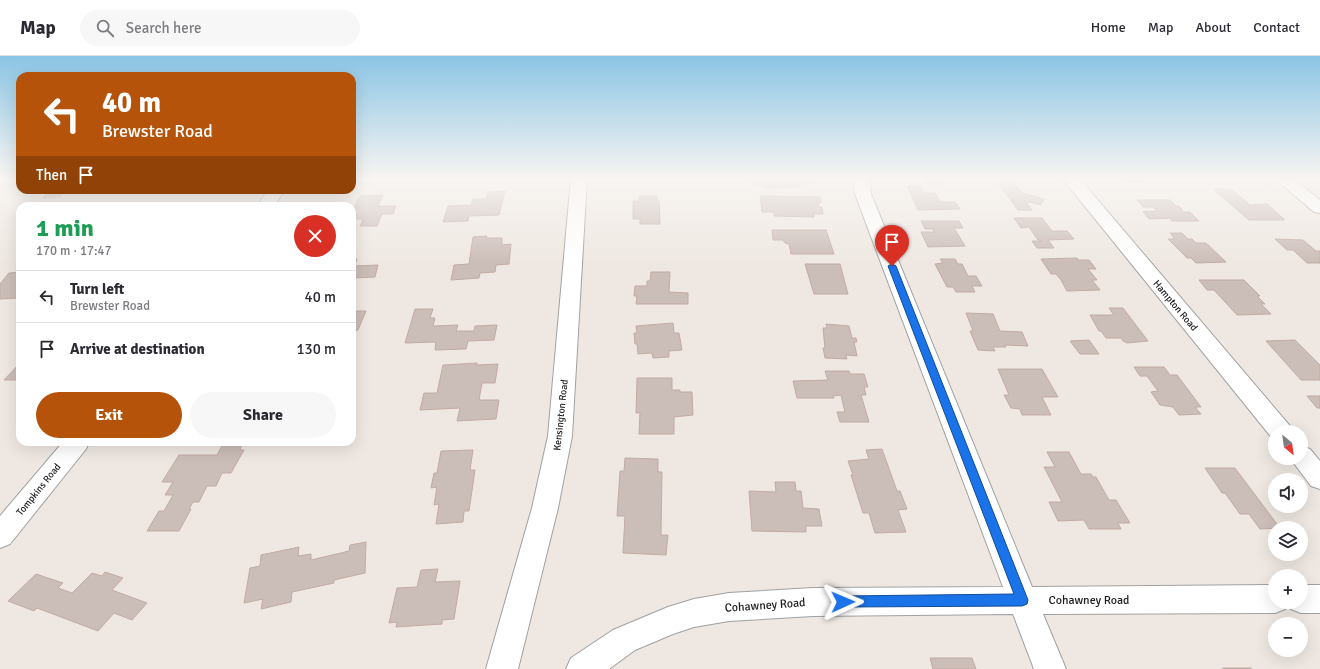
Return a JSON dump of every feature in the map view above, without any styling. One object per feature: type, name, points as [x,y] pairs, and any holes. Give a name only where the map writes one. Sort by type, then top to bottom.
[{"type":"street","name":"Kensington Road","points":[[502,669],[545,508],[560,436],[577,207]]},
{"type":"street","points":[[868,207],[1050,669]]},
{"type":"street","name":"Hampton Road","points":[[1094,207],[1275,425]]},
{"type":"street","name":"Tompkins Road","points":[[0,536],[74,446]]},
{"type":"street","points":[[1308,464],[1320,479]]},
{"type":"street","name":"Cohawney Road","points":[[582,669],[624,640],[668,621],[694,613],[729,607],[813,602],[1268,599]]},
{"type":"street","points":[[1308,599],[1320,599]]},
{"type":"building","points":[[356,207],[396,207],[393,214],[382,214],[377,226],[360,226],[363,219],[356,219]]},
{"type":"building","points":[[448,207],[501,207],[499,215],[469,216],[468,221],[443,222]]},
{"type":"building","points":[[633,207],[659,207],[660,224],[640,224],[640,219],[633,219]]},
{"type":"building","points":[[761,207],[819,207],[822,207],[823,214],[814,214],[814,217],[774,216],[774,212],[762,212]]},
{"type":"building","points":[[916,207],[958,207],[960,209],[918,210]]},
{"type":"building","points":[[1015,207],[1029,207],[1032,210],[1018,210]]},
{"type":"building","points":[[1143,207],[1179,207],[1183,212],[1190,212],[1199,221],[1172,221],[1170,218],[1149,219],[1143,212],[1157,211],[1153,207]]},
{"type":"building","points":[[1233,207],[1270,207],[1285,220],[1249,220]]},
{"type":"building","points":[[1014,218],[1042,218],[1052,231],[1067,231],[1074,239],[1048,240],[1054,248],[1037,248],[1032,241],[1042,241],[1038,240],[1029,227],[1021,228]]},
{"type":"building","points":[[921,221],[959,221],[963,228],[954,228],[965,246],[928,247],[921,232],[934,232],[933,229],[925,229]]},
{"type":"building","points":[[772,230],[826,230],[834,254],[791,254],[789,244],[785,243],[783,240],[773,240]]},
{"type":"building","points":[[1170,233],[1182,233],[1188,239],[1192,239],[1196,243],[1206,243],[1226,262],[1196,263],[1191,258],[1187,258],[1168,239],[1175,239]]},
{"type":"building","points":[[487,236],[486,238],[502,238],[502,245],[511,244],[509,264],[496,265],[495,272],[480,273],[479,278],[451,280],[454,265],[469,264],[473,237]]},
{"type":"building","points":[[1275,239],[1303,240],[1316,251],[1320,251],[1320,263],[1307,263],[1293,250],[1287,250]]},
{"type":"building","points":[[1077,258],[1078,260],[1089,260],[1096,269],[1088,269],[1097,280],[1092,280],[1100,290],[1067,291],[1061,280],[1056,274],[1051,274],[1041,259]]},
{"type":"building","points":[[940,259],[955,259],[958,264],[962,264],[968,276],[976,276],[982,286],[972,286],[975,292],[956,292],[953,287],[947,287],[935,264],[943,263]]},
{"type":"building","points":[[805,264],[840,264],[848,294],[814,294]]},
{"type":"building","points":[[378,265],[375,277],[356,278],[356,266]]},
{"type":"building","points":[[16,272],[16,298],[0,299],[0,284],[9,273]]},
{"type":"building","points":[[651,272],[670,272],[669,292],[688,293],[688,304],[636,304],[637,296],[634,296],[635,286],[647,286],[647,281],[650,281]]},
{"type":"building","points":[[1199,280],[1244,280],[1260,296],[1257,296],[1265,304],[1261,304],[1271,314],[1237,315],[1214,290],[1207,290]]},
{"type":"building","points":[[1109,308],[1123,308],[1148,341],[1127,343],[1121,338],[1106,338],[1101,331],[1099,331],[1090,315],[1114,315]]},
{"type":"building","points":[[415,309],[433,309],[430,318],[435,318],[433,326],[458,325],[456,331],[474,331],[475,326],[497,325],[494,340],[468,341],[466,349],[435,350],[436,342],[405,343]]},
{"type":"building","points":[[356,311],[366,311],[358,330],[356,330]]},
{"type":"building","points":[[966,313],[993,314],[1000,331],[1022,332],[1028,346],[1005,345],[1006,347],[993,347],[995,351],[978,350],[970,331],[973,331]]},
{"type":"building","points":[[673,323],[674,333],[679,333],[682,350],[669,351],[669,357],[653,358],[652,353],[638,354],[634,333],[637,333],[636,326]]},
{"type":"building","points":[[826,324],[849,326],[852,338],[856,338],[857,342],[854,342],[857,356],[846,355],[847,359],[825,358],[823,348],[825,348],[823,328],[827,328]]},
{"type":"building","points":[[1089,340],[1099,354],[1080,354],[1070,341]]},
{"type":"building","points":[[1295,340],[1320,365],[1320,380],[1301,380],[1266,341]]},
{"type":"building","points":[[477,363],[477,365],[498,364],[495,383],[482,383],[479,400],[499,400],[496,419],[457,421],[460,408],[420,410],[424,393],[437,393],[443,365]]},
{"type":"building","points":[[16,367],[16,380],[4,380]]},
{"type":"building","points":[[1134,367],[1164,367],[1170,375],[1177,375],[1201,407],[1195,407],[1201,414],[1179,415],[1173,407],[1160,405],[1151,392],[1158,391],[1147,376],[1140,376]]},
{"type":"building","points":[[998,369],[1042,369],[1058,397],[1042,397],[1051,415],[1022,415],[1020,409],[1011,408],[1004,395],[1009,395]]},
{"type":"building","points":[[825,371],[849,371],[850,374],[864,374],[868,387],[864,387],[866,395],[861,395],[869,422],[840,422],[837,412],[845,412],[841,395],[833,396],[834,398],[797,398],[793,381],[828,380]]},
{"type":"building","points":[[637,378],[672,378],[672,390],[692,392],[693,415],[674,417],[674,434],[639,434],[640,413],[636,413]]},
{"type":"building","points":[[1307,396],[1320,396],[1320,408],[1317,408]]},
{"type":"building","points":[[222,446],[241,446],[240,450],[244,450],[231,473],[222,473],[216,486],[207,486],[199,502],[193,502],[189,509],[191,509],[179,531],[147,531],[159,511],[164,511],[173,495],[165,495],[173,482],[162,482],[179,455],[217,455]]},
{"type":"building","points":[[882,449],[897,491],[900,491],[907,509],[898,510],[906,532],[875,533],[869,513],[863,513],[851,475],[853,475],[848,461],[869,459],[866,450]]},
{"type":"building","points":[[473,450],[470,470],[475,470],[469,511],[464,511],[463,522],[436,524],[439,504],[434,505],[437,487],[431,488],[434,473],[437,473],[441,451]]},
{"type":"building","points":[[1047,452],[1069,452],[1081,474],[1091,474],[1093,477],[1096,477],[1109,500],[1116,500],[1130,523],[1118,523],[1121,529],[1089,529],[1084,520],[1058,521],[1049,502],[1062,502],[1044,467],[1055,467]]},
{"type":"building","points":[[625,458],[658,459],[658,472],[662,472],[661,535],[668,535],[666,555],[623,553],[625,516],[617,516],[620,471],[624,471]]},
{"type":"building","points":[[1205,468],[1235,468],[1275,521],[1268,521],[1268,529],[1260,529],[1249,514],[1240,514],[1225,493],[1222,493]]},
{"type":"building","points":[[775,482],[795,482],[796,491],[801,491],[803,508],[819,509],[822,526],[806,526],[806,532],[752,531],[749,491],[776,492]]},
{"type":"building","points":[[366,542],[365,573],[334,580],[334,583],[292,592],[291,602],[261,609],[263,599],[244,603],[250,568],[260,566],[261,555],[299,547],[298,556],[311,554],[311,560],[349,551],[350,545]]},
{"type":"building","points":[[438,569],[435,582],[460,581],[454,619],[442,620],[442,624],[396,627],[397,622],[389,623],[397,588],[417,587],[421,570]]},
{"type":"building","points":[[105,572],[123,578],[112,590],[147,603],[132,620],[114,613],[98,631],[37,608],[34,611],[8,601],[36,574],[63,583],[58,588],[72,593],[92,573],[102,576]]},
{"type":"building","points":[[930,658],[972,658],[976,669],[933,669]]},
{"type":"building","points":[[1251,668],[1251,669],[1223,669]]},
{"type":"route","points":[[843,602],[1022,600],[892,266]]}]
